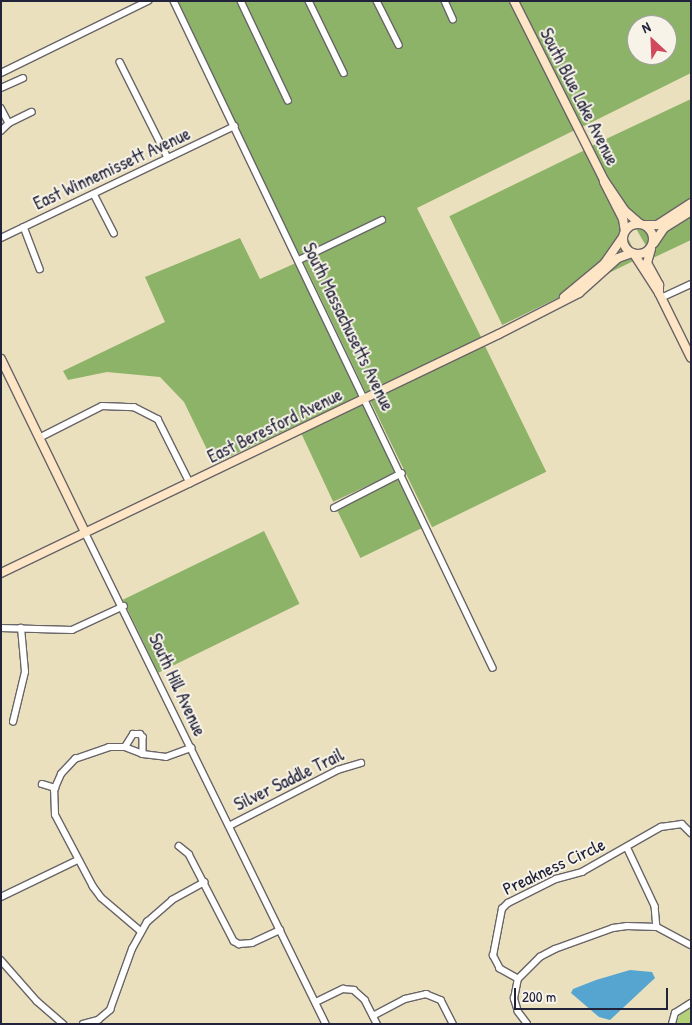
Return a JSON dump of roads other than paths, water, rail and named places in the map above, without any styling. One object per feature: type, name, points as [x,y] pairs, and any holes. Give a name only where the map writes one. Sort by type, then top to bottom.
[{"type":"street","points":[[1,74],[148,1]]},
{"type":"street","name":"South Massachusetts Avenue","points":[[174,1],[402,473],[493,668]]},
{"type":"street","points":[[241,1],[288,100]]},
{"type":"street","points":[[309,1],[344,72]]},
{"type":"street","points":[[377,1],[399,45]]},
{"type":"street","points":[[445,1],[453,18]]},
{"type":"street","name":"South Blue Lake Avenue","points":[[514,1],[604,180],[624,210],[642,225]]},
{"type":"street","points":[[120,62],[168,158]]},
{"type":"street","points":[[1,88],[23,78]]},
{"type":"street","points":[[1,108],[9,123]]},
{"type":"street","points":[[1,131],[9,123],[32,112]]},
{"type":"street","name":"East Winnemissett Avenue","points":[[1,238],[235,126]]},
{"type":"street","name":"South Blue Lake Avenue","points":[[604,180],[606,191],[623,218],[624,234]]},
{"type":"street","points":[[94,194],[114,233]]},
{"type":"street","points":[[691,203],[657,225],[631,226],[624,234],[624,246],[633,254],[660,296],[691,358]]},
{"type":"street","points":[[660,296],[659,285],[647,263],[652,247],[664,228],[691,211]]},
{"type":"street","points":[[299,260],[382,220]]},
{"type":"street","points":[[642,225],[652,231],[652,247]]},
{"type":"street","points":[[24,227],[40,268]]},
{"type":"street","name":"East Beresford Avenue","points":[[559,302],[604,264],[624,234]]},
{"type":"street","points":[[633,254],[643,254],[652,247]]},
{"type":"street","name":"East Beresford Avenue","points":[[1,573],[366,398],[579,293],[618,258],[633,254]]},
{"type":"street","points":[[660,296],[691,284]]},
{"type":"street","name":"South Hill Avenue","points":[[1,359],[41,437],[85,532],[124,606],[280,930],[318,1001],[326,1024]]},
{"type":"street","points":[[41,437],[102,406],[134,407],[158,419],[190,483]]},
{"type":"street","points":[[334,508],[402,473]]},
{"type":"street","points":[[1,628],[72,630],[124,606]]},
{"type":"street","points":[[13,722],[25,672],[21,628]]},
{"type":"street","points":[[125,747],[133,734],[140,734],[144,737],[143,754]]},
{"type":"street","points":[[142,932],[101,898],[78,860],[55,815],[55,788],[61,774],[75,759],[109,747],[125,747],[143,754],[166,757],[191,748]]},
{"type":"street","name":"Silver Saddle Trail","points":[[231,825],[338,770],[361,763]]},
{"type":"street","points":[[42,784],[55,788]]},
{"type":"street","name":"Preakness Circle","points":[[518,979],[500,969],[493,956],[502,909],[556,879],[582,872],[628,849],[661,827],[682,824],[691,833]]},
{"type":"street","points":[[179,846],[189,854],[239,944],[252,943],[280,930]]},
{"type":"street","points":[[628,849],[656,906],[657,927]]},
{"type":"street","points":[[1,897],[78,860]]},
{"type":"street","points":[[83,1024],[98,1020],[110,1010],[132,949],[147,922],[172,900],[204,882]]},
{"type":"street","points":[[528,1024],[514,999],[518,979],[540,957],[555,949],[613,928],[657,927],[690,941]]},
{"type":"street","points":[[1,960],[37,1001],[63,1024]]},
{"type":"street","points":[[318,1001],[343,989],[354,990],[365,1000],[377,1024]]},
{"type":"street","points":[[373,1016],[406,999],[426,994],[433,995],[447,1007],[453,1024]]},
{"type":"street","points":[[672,1024],[675,1013],[691,1003]]},
{"type":"water","points":[[630,970],[652,972],[655,978],[610,1020],[599,1017],[571,993],[573,989],[596,980]]}]
